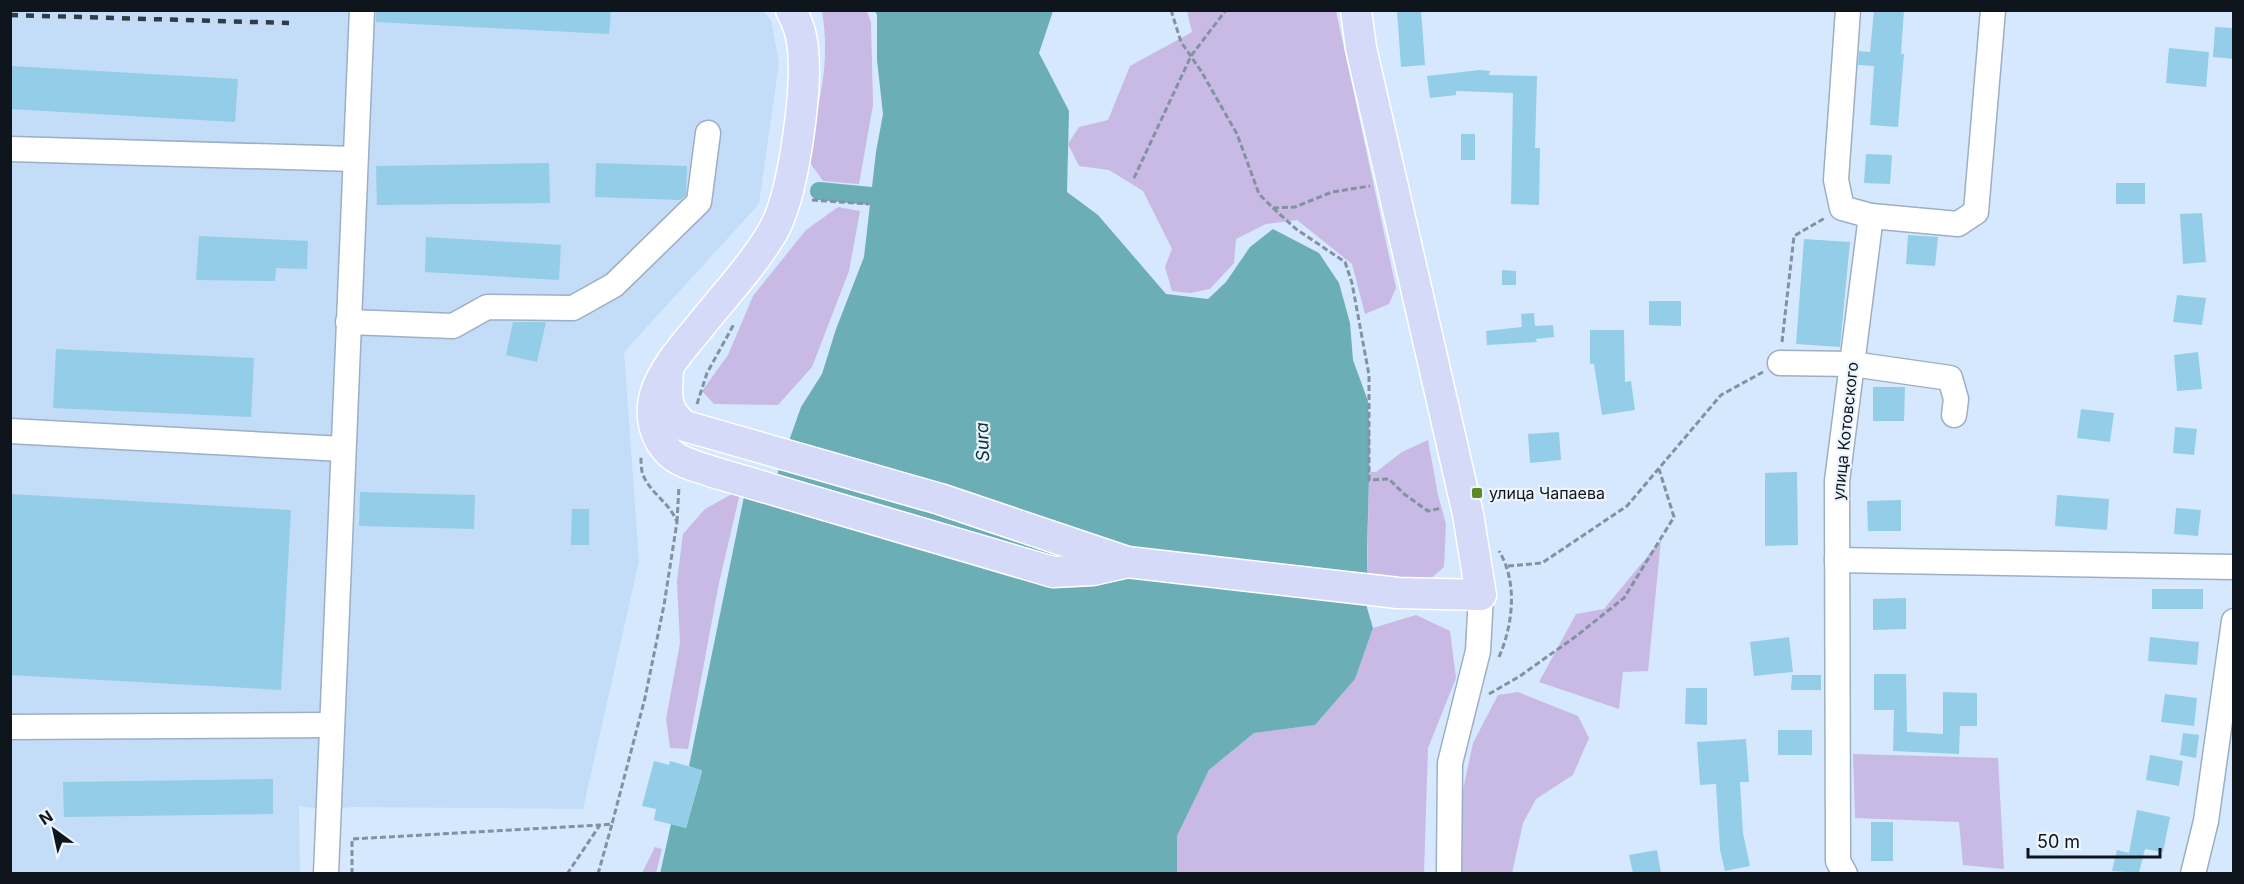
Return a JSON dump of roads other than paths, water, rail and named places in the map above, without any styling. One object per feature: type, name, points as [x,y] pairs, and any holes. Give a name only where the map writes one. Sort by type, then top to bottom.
[{"type":"main road","points":[[791,10],[798,23],[803,48],[804,72],[798,133],[781,213],[774,231],[753,260],[683,346],[668,369],[654,397],[655,431],[662,443],[676,457],[713,471],[1053,572],[1093,570],[1127,562]]},
{"type":"main road","points":[[668,369],[667,397],[670,411],[675,419],[685,426],[940,499],[1127,562],[1398,593],[1481,595],[1468,514],[1361,48],[1356,10]]},
{"type":"street","points":[[326,873],[362,10]]},
{"type":"street","points":[[1848,10],[1836,180],[1842,208],[1871,216],[1958,224],[1976,212],[1993,10]]},
{"type":"street","points":[[348,322],[453,327],[486,307],[573,308],[614,285],[699,202],[708,133]]},
{"type":"street","points":[[10,149],[355,159]]},
{"type":"street","name":"улица Котовского","points":[[1836,869],[1838,481],[1871,216]]},
{"type":"street","points":[[1780,363],[1852,364],[1950,378],[1956,399],[1954,416]]},
{"type":"street","points":[[10,431],[343,449]]},
{"type":"street","points":[[1838,561],[2234,567]]},
{"type":"street","points":[[1449,873],[1450,764],[1478,651],[1481,595]]},
{"type":"street","points":[[2193,873],[2206,821],[2234,621]]},
{"type":"street","points":[[10,727],[332,725]]},
{"type":"water","name":"Sura","points":[[875,11],[1053,11],[1039,53],[1069,111],[1067,192],[1098,215],[1166,294],[1208,299],[1226,282],[1250,247],[1273,229],[1319,253],[1339,283],[1350,323],[1353,360],[1368,401],[1370,440],[1367,608],[1373,628],[1355,679],[1315,725],[1254,733],[1209,770],[1177,836],[1177,873],[660,874],[671,824],[686,828],[702,771],[689,766],[747,482],[772,489],[801,407],[822,374],[836,329],[864,257],[876,152],[883,114],[877,60],[877,15]]},
{"type":"waterway","points":[[819,191],[871,196]]},
{"type":"railway","points":[[10,15],[289,23]]},
{"type":"place","name":"улица Чапаева","points":[[1477,493]]}]
